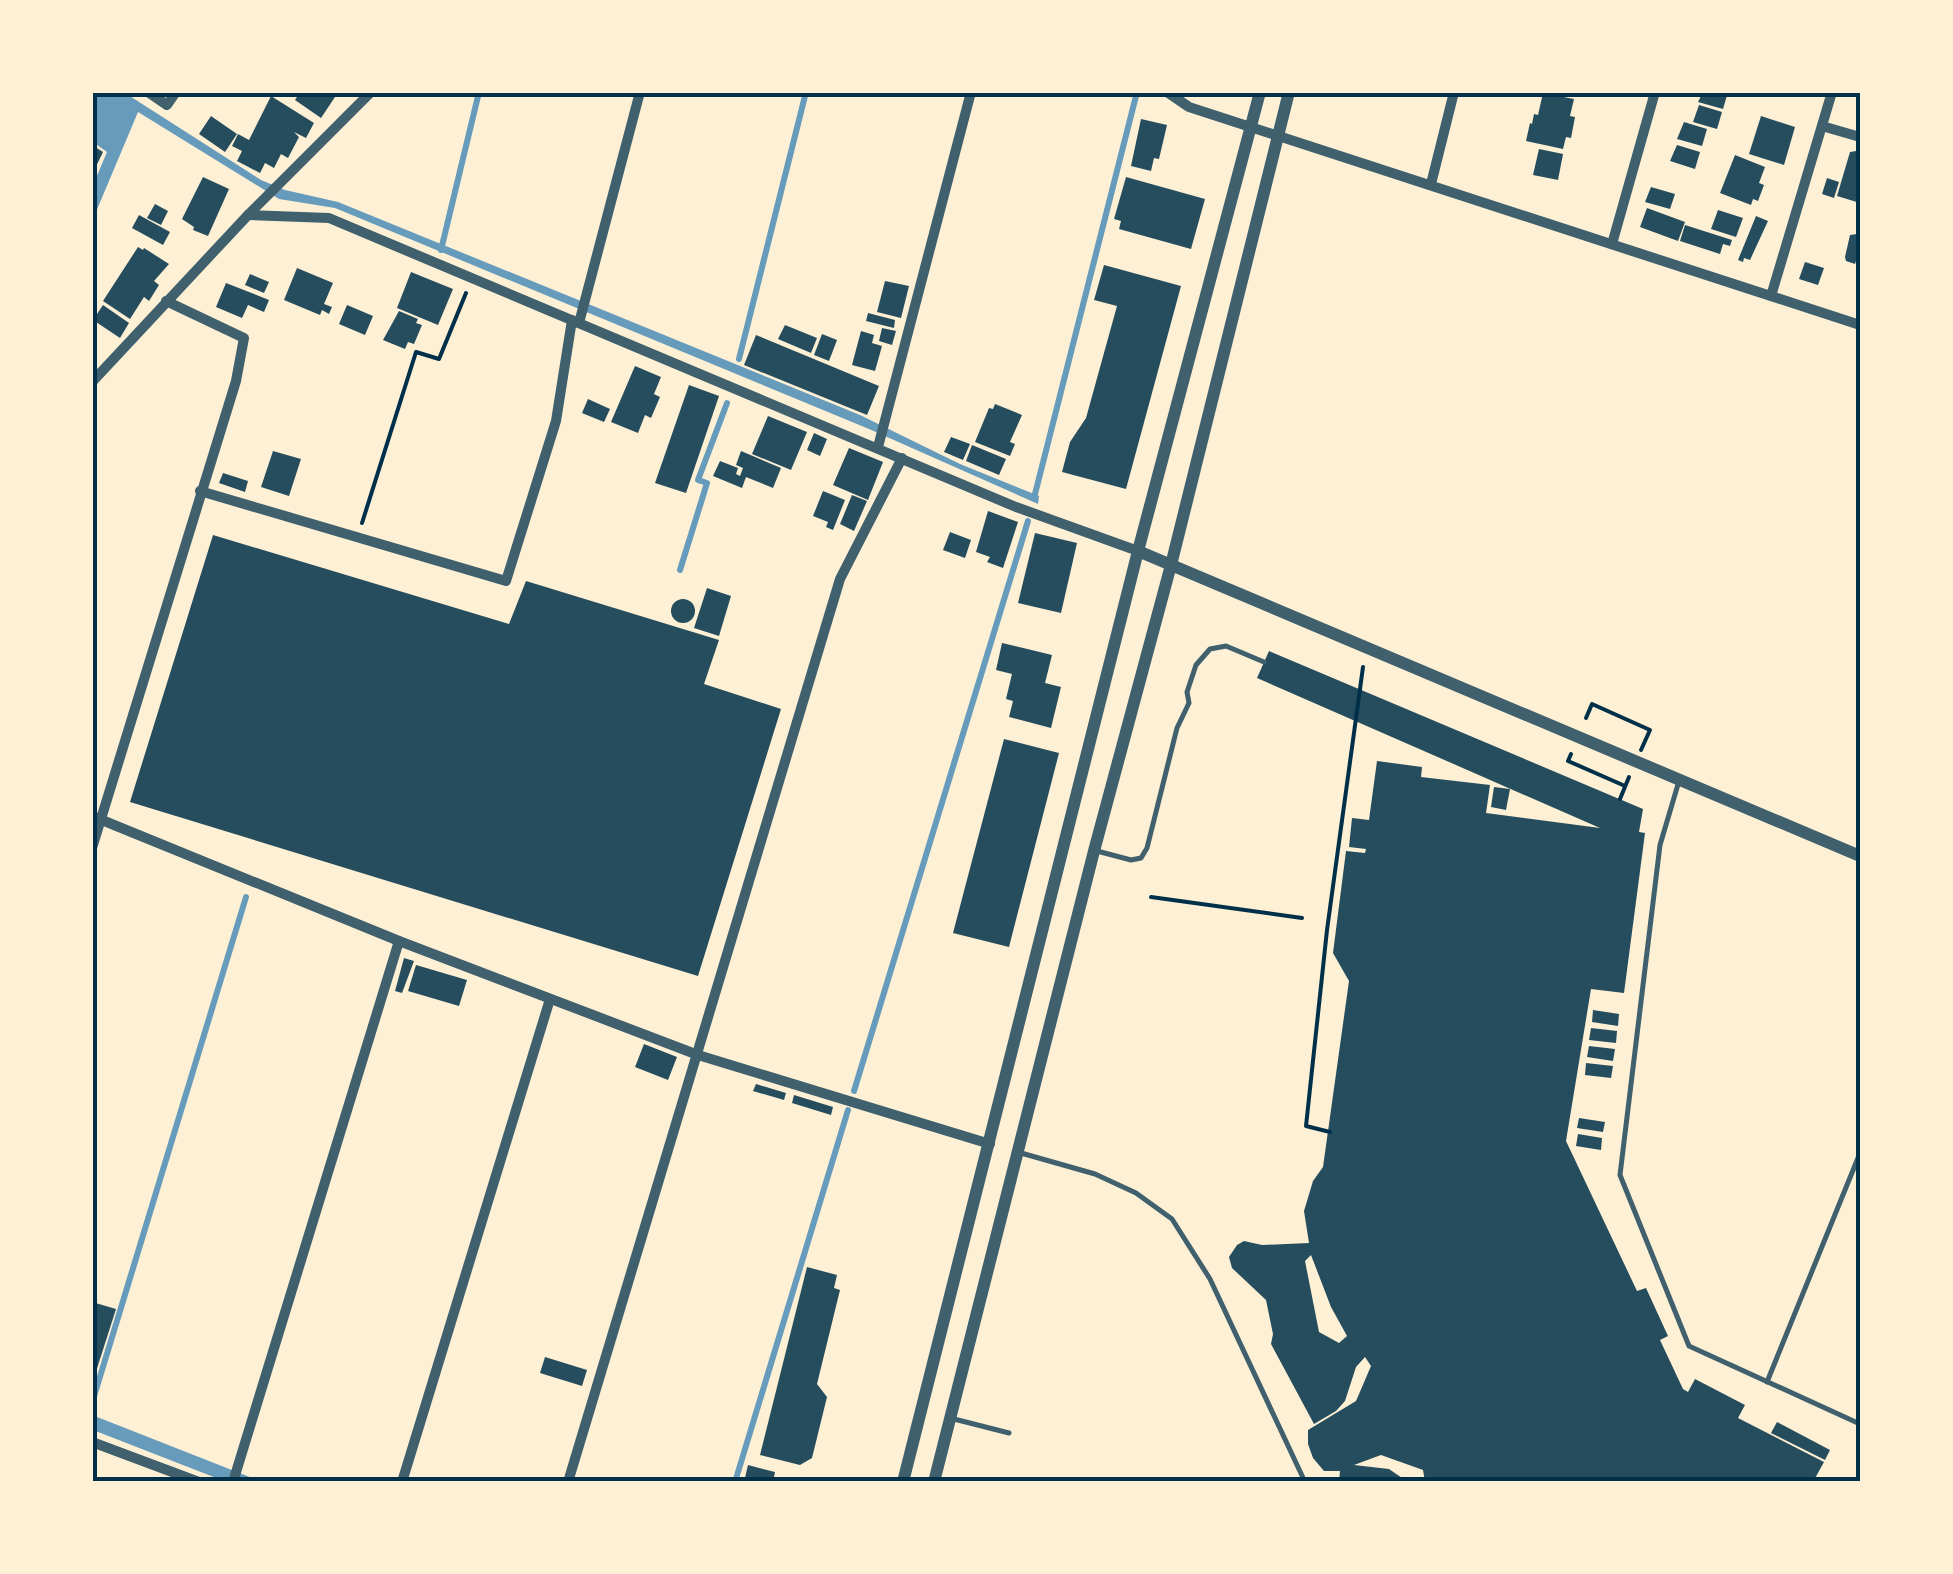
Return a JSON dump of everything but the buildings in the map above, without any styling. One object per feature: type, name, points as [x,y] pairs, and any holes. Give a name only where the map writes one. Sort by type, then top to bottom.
[{"type":"street","points":[[148,92],[167,105],[176,92]]},
{"type":"street","points":[[92,382],[248,214],[370,92]]},
{"type":"street","points":[[200,491],[506,581],[556,421],[578,320],[640,92]]},
{"type":"street","points":[[879,443],[971,92]]},
{"type":"street","points":[[1167,92],[1189,107],[1860,325]]},
{"type":"street","points":[[903,1482],[1138,551],[1260,92]]},
{"type":"street","points":[[934,1482],[1289,92]]},
{"type":"street","points":[[1430,184],[1454,92]]},
{"type":"street","points":[[1612,244],[1655,92]]},
{"type":"street","points":[[1772,296],[1832,92]]},
{"type":"street","points":[[1822,126],[1860,137]]},
{"type":"street","points":[[248,214],[330,218],[879,443],[902,458],[1016,506],[1138,551],[1860,856]]},
{"type":"street","points":[[92,848],[97,817],[236,381],[244,338],[166,301]]},
{"type":"street","points":[[568,1482],[840,580],[902,458]]},
{"type":"street","points":[[97,817],[399,942],[698,1055],[990,1144]]},
{"type":"street","points":[[233,1482],[399,942]]},
{"type":"street","points":[[402,1482],[550,999]]},
{"type":"street","points":[[92,1442],[198,1482]]},
{"type":"lane","points":[[1094,851],[1131,860],[1141,858],[1148,848],[1196,665],[1210,650],[1226,646],[1264,662]]},
{"type":"lane","points":[[1679,780],[1660,845],[1620,1175],[1689,1346],[1860,1424]]},
{"type":"lane","points":[[1018,1152],[1095,1174],[1136,1193],[1172,1219],[1210,1279],[1304,1482]]},
{"type":"lane","points":[[1766,1382],[1860,1153]]},
{"type":"lane","points":[[950,1418],[1009,1434]]},
{"type":"path","points":[[358,538],[416,352],[438,359],[472,278]]},
{"type":"path","points":[[1330,1132],[1306,1126],[1363,667]]},
{"type":"path","points":[[1586,718],[1592,704],[1650,730]]},
{"type":"path","points":[[1571,754],[1568,761],[1625,786]]},
{"type":"path","points":[[1151,897],[1302,918]]},
{"type":"water","points":[[93,93],[125,93],[261,180],[285,190],[338,202],[860,415],[960,464],[1039,496],[1038,504],[869,429],[335,208],[279,199],[138,112],[93,219],[93,185],[107,152],[93,142]]},
{"type":"water","points":[[92,1415],[260,1481],[224,1481],[93,1430]]},
{"type":"waterway","points":[[441,250],[479,92]]},
{"type":"waterway","points":[[739,359],[806,92]]},
{"type":"waterway","points":[[1034,498],[1137,92]]},
{"type":"waterway","points":[[680,570],[707,483],[698,480],[727,403]]},
{"type":"waterway","points":[[854,1091],[1028,521]]},
{"type":"waterway","points":[[92,1403],[246,897]]},
{"type":"waterway","points":[[735,1482],[848,1110]]}]
